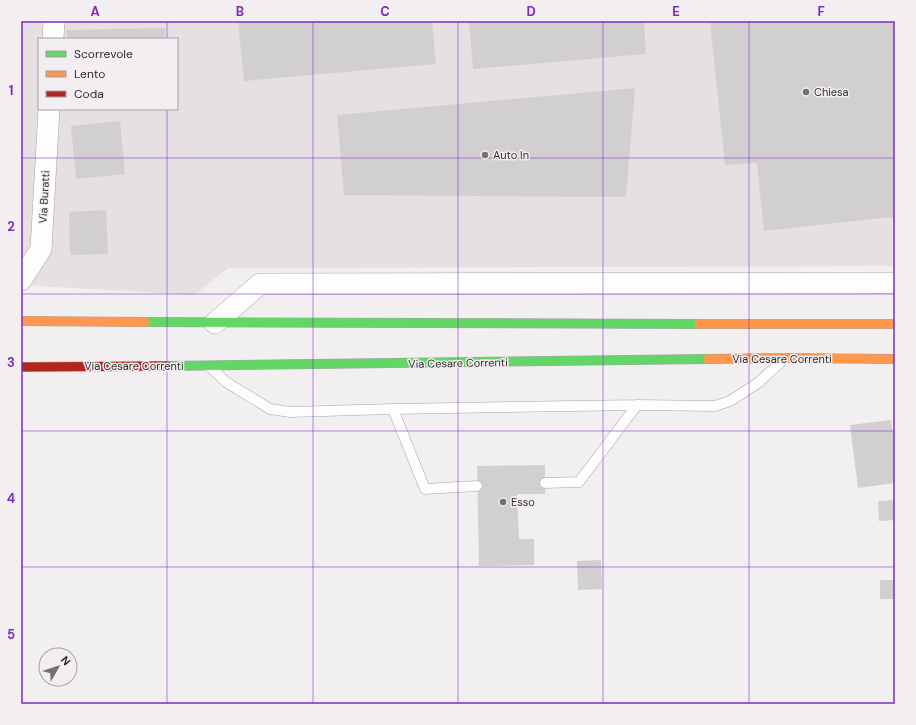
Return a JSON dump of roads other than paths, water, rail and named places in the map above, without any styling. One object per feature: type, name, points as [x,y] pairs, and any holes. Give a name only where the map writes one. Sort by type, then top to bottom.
[{"type":"highway","points":[[26,317],[215,323],[895,324]]},
{"type":"highway","name":"Via Cesare Correnti","points":[[21,367],[895,358]]},
{"type":"street","points":[[53,38],[54,21]]},
{"type":"street","name":"Via Buratti","points":[[21,280],[40,249],[49,110]]},
{"type":"street","points":[[215,323],[260,284],[895,283]]},
{"type":"lane","points":[[209,366],[226,382],[270,409],[290,412],[637,405],[715,406],[730,401],[758,383],[785,358]]},
{"type":"lane","points":[[545,483],[580,482],[637,405]]},
{"type":"lane","points":[[393,409],[425,489],[478,486]]},
{"type":"place","name":"Chiesa","points":[[806,92]]},
{"type":"place","name":"Auto In","points":[[485,155]]},
{"type":"place","name":"Esso","points":[[503,502]]}]
